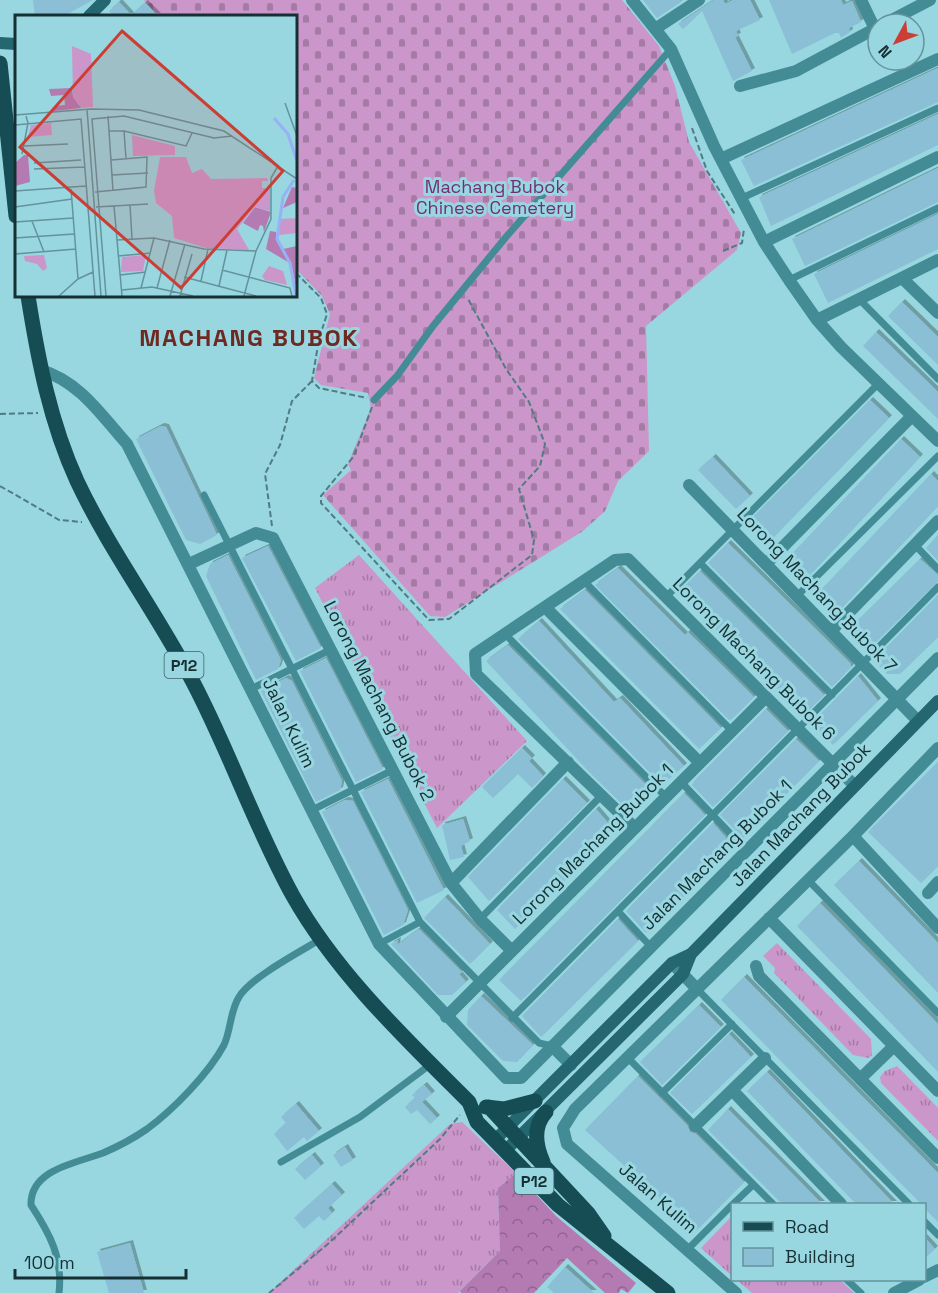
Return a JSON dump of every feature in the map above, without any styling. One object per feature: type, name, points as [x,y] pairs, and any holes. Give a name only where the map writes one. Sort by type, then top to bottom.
[{"type":"main road","points":[[90,15],[105,0]]},
{"type":"main road","points":[[0,43],[15,44]]},
{"type":"main road","points":[[0,63],[13,164],[15,199]]},
{"type":"main road","name":"P12","points":[[28,297],[41,370],[70,464],[100,523],[191,677],[255,821],[294,897],[321,939],[355,982],[469,1102],[477,1122],[558,1205],[668,1293]]},
{"type":"main road","name":"Jalan Machang Bubok","points":[[500,1146],[682,974],[691,954],[938,701]]},
{"type":"main road","name":"Jalan Machang Bubok","points":[[541,1106],[571,1065],[672,963],[691,954]]},
{"type":"main road","points":[[469,1102],[504,1109],[541,1106],[537,1131],[539,1154],[545,1166]]},
{"type":"main road","name":"P12","points":[[489,1107],[588,1213],[612,1249]]},
{"type":"street","points":[[632,0],[671,49],[714,146],[723,158],[764,242],[789,280],[817,320],[938,441]]},
{"type":"street","points":[[656,29],[699,0]]},
{"type":"street","points":[[907,12],[930,0]]},
{"type":"street","points":[[741,86],[796,71],[866,34]]},
{"type":"street","points":[[723,158],[938,59]]},
{"type":"street","points":[[764,242],[938,158]]},
{"type":"street","points":[[817,320],[938,260]]},
{"type":"street","points":[[902,278],[938,313]]},
{"type":"street","name":"Jalan Kulim","points":[[41,370],[62,376],[75,387],[127,444],[379,944],[506,1078],[521,1078]]},
{"type":"street","points":[[766,564],[912,416]]},
{"type":"street","name":"Lorong Machang Bubok 7","points":[[689,485],[918,721]]},
{"type":"street","points":[[831,631],[938,521]]},
{"type":"street","points":[[189,564],[256,533],[273,538]]},
{"type":"street","name":"Lorong Machang Bubok 2","points":[[273,538],[452,883],[480,919],[512,951]]},
{"type":"street","name":"Lorong Machang Bubok 6","points":[[584,581],[615,560],[628,559],[854,785]]},
{"type":"street","points":[[584,581],[475,654],[476,674],[635,828]]},
{"type":"street","points":[[545,607],[700,763]]},
{"type":"street","name":"Jalan Machang Bubok 1","points":[[521,1078],[938,658]]},
{"type":"street","name":"Lorong Machang Bubok 1","points":[[446,1017],[766,697]]},
{"type":"street","points":[[626,1057],[853,836],[938,748]]},
{"type":"street","points":[[452,883],[568,762]]},
{"type":"street","points":[[853,836],[938,928]]},
{"type":"street","points":[[928,893],[938,882]]},
{"type":"street","points":[[769,918],[938,1091]]},
{"type":"street","points":[[672,963],[697,989]]},
{"type":"street","points":[[756,966],[759,976],[938,1158]]},
{"type":"street","points":[[552,1046],[571,1065]]},
{"type":"street","points":[[860,1079],[894,1046]]},
{"type":"street","name":"Jalan Kulim","points":[[626,1057],[574,1109],[563,1128],[567,1144],[736,1293]]},
{"type":"street","points":[[695,1126],[765,1058]]},
{"type":"street","points":[[732,1090],[840,1203]]},
{"type":"street","points":[[894,1293],[915,1281]]},
{"type":"lane","points":[[374,400],[397,376],[463,290],[671,49]]},
{"type":"lane","points":[[742,198],[938,108]]},
{"type":"lane","points":[[789,280],[938,208]]},
{"type":"lane","points":[[859,299],[938,379]]},
{"type":"lane","points":[[666,597],[879,383]]},
{"type":"lane","points":[[797,596],[938,456]]},
{"type":"lane","points":[[204,495],[420,922],[512,1018],[539,1043],[552,1046]]},
{"type":"lane","points":[[915,545],[938,568]]},
{"type":"lane","points":[[700,563],[832,694]]},
{"type":"lane","points":[[584,581],[732,731]]},
{"type":"lane","points":[[512,1018],[938,587]]},
{"type":"lane","points":[[505,634],[666,797]]},
{"type":"lane","points":[[250,689],[332,649]]},
{"type":"lane","points":[[310,811],[393,770]]},
{"type":"lane","points":[[681,782],[747,851]]},
{"type":"lane","points":[[480,919],[602,795]]},
{"type":"lane","points":[[808,880],[938,1013]]},
{"type":"lane","points":[[618,911],[651,946]]},
{"type":"lane","points":[[379,944],[420,922]]},
{"type":"lane","points":[[59,1293],[59,1259],[50,1234],[31,1205],[34,1187],[49,1174],[75,1161],[102,1153],[146,1129],[178,1102],[224,1044],[239,996],[273,969],[321,939]]},
{"type":"lane","points":[[697,989],[908,1203]]},
{"type":"lane","points":[[662,1093],[732,1024]]},
{"type":"lane","points":[[626,1057],[772,1203]]},
{"type":"lane","points":[[281,1162],[360,1118],[431,1064]]},
{"type":"lane","points":[[735,1203],[753,1185]]},
{"type":"lane","points":[[688,1249],[731,1207]]},
{"type":"lane","points":[[926,1223],[938,1234]]},
{"type":"lane","points":[[848,1281],[861,1293]]},
{"type":"path","points":[[691,123],[707,171],[738,219]]},
{"type":"path","points":[[723,251],[742,243],[744,229]]},
{"type":"path","points":[[273,538],[265,474],[280,445],[292,401],[312,381],[319,339],[327,314],[321,298],[297,274]]},
{"type":"path","points":[[312,381],[319,388],[374,400],[354,456],[321,496],[321,503],[429,620],[449,619],[532,555],[534,540],[519,489],[540,466],[546,444],[529,402],[506,369],[463,290]]},
{"type":"path","points":[[0,414],[53,412]]},
{"type":"path","points":[[0,486],[58,520],[100,523]]},
{"type":"path","points":[[269,1293],[329,1243],[440,1139],[469,1102]]},
{"type":"green space","name":"Machang Bubok Chinese Cemetery","points":[[144,0],[622,0],[659,46],[675,86],[689,142],[741,233],[737,250],[646,326],[649,451],[618,481],[605,511],[583,531],[445,617],[430,616],[323,495],[351,470],[348,464],[371,408],[368,393],[321,385],[314,378],[330,314],[322,296],[297,270],[297,15],[157,15]]},
{"type":"green space","points":[[359,555],[527,741],[437,828],[315,588]]},
{"type":"green space","points":[[777,943],[871,1039],[872,1055],[869,1058],[853,1055],[774,973],[775,968],[763,956]]},
{"type":"green space","points":[[897,1066],[938,1108],[938,1141],[881,1083],[880,1077],[885,1071]]},
{"type":"green space","points":[[462,1122],[516,1173],[498,1188],[500,1251],[458,1293],[269,1293],[450,1124]]},
{"type":"green space","points":[[516,1173],[556,1216],[636,1283],[628,1293],[621,1289],[619,1293],[605,1293],[567,1258],[534,1293],[461,1293],[460,1291],[500,1251],[498,1188]]},
{"type":"green space","points":[[731,1217],[731,1275],[701,1248]]},
{"type":"green space","points":[[738,1281],[841,1281],[854,1293],[752,1293]]},
{"type":"building","points":[[33,0],[93,0],[66,15],[35,15]]},
{"type":"building","points":[[643,0],[680,0],[681,2],[657,18]]},
{"type":"building","points":[[714,0],[723,0],[725,4],[733,0],[750,0],[760,20],[736,31],[738,36],[735,37],[752,71],[733,81],[702,11],[683,29],[678,24]]},
{"type":"building","points":[[769,0],[841,0],[843,5],[852,1],[861,22],[849,28],[850,32],[841,38],[839,33],[835,33],[792,54]]},
{"type":"building","points":[[119,2],[131,15],[113,15],[109,11]]},
{"type":"building","points":[[145,3],[157,15],[131,15]]},
{"type":"building","points":[[938,68],[938,102],[754,186],[741,160]]},
{"type":"building","points":[[938,114],[938,145],[771,226],[759,197]]},
{"type":"building","points":[[938,168],[938,202],[805,266],[792,239]]},
{"type":"building","points":[[938,214],[938,249],[828,303],[814,274]]},
{"type":"building","points":[[902,302],[938,337],[938,365],[888,316]]},
{"type":"building","points":[[876,332],[938,392],[938,419],[863,346]]},
{"type":"building","points":[[870,400],[889,418],[769,542],[748,522]]},
{"type":"building","points":[[161,426],[166,427],[217,535],[200,544],[186,540],[136,439]]},
{"type":"building","points":[[901,439],[920,457],[810,575],[790,556]]},
{"type":"building","points":[[713,457],[750,496],[736,509],[698,470]]},
{"type":"building","points":[[931,474],[938,481],[938,506],[840,610],[820,591]]},
{"type":"building","points":[[938,535],[938,561],[926,548]]},
{"type":"building","points":[[728,543],[850,663],[851,667],[832,687],[708,563]]},
{"type":"building","points":[[268,546],[321,648],[296,661],[242,558]]},
{"type":"building","points":[[228,555],[281,660],[278,669],[256,680],[206,576],[210,564]]},
{"type":"building","points":[[920,559],[938,575],[938,581],[871,647],[851,627]]},
{"type":"building","points":[[618,568],[685,635],[688,632],[754,697],[732,719],[729,720],[595,585]]},
{"type":"building","points":[[700,571],[824,695],[804,715],[678,593]]},
{"type":"building","points":[[585,590],[721,728],[699,749],[560,609]]},
{"type":"building","points":[[938,595],[938,637],[900,674],[887,674],[874,660]]},
{"type":"building","points":[[539,621],[614,702],[620,698],[684,766],[662,785],[518,639]]},
{"type":"building","points":[[508,645],[653,792],[631,813],[589,772],[486,661]]},
{"type":"building","points":[[326,658],[383,769],[356,782],[300,671]]},
{"type":"building","points":[[858,676],[878,701],[833,745],[812,723]]},
{"type":"building","points":[[286,678],[292,681],[342,781],[340,790],[316,802],[261,691]]},
{"type":"building","points":[[766,709],[788,731],[713,807],[692,785],[694,781]]},
{"type":"building","points":[[796,739],[819,761],[743,838],[720,815]]},
{"type":"building","points":[[522,748],[532,758],[529,761],[543,776],[532,788],[518,774],[493,798],[482,787]]},
{"type":"building","points":[[938,762],[938,866],[921,883],[868,832]]},
{"type":"building","points":[[388,779],[444,890],[417,903],[361,792]]},
{"type":"building","points":[[563,779],[587,803],[489,901],[468,877]]},
{"type":"building","points":[[684,793],[705,815],[521,1001],[499,980]]},
{"type":"building","points":[[345,800],[353,801],[408,910],[403,925],[384,935],[322,812]]},
{"type":"building","points":[[596,809],[615,831],[515,929],[497,910]]},
{"type":"building","points":[[463,819],[470,841],[461,846],[464,857],[450,860],[442,825]]},
{"type":"building","points":[[713,823],[735,848],[646,933],[626,911]]},
{"type":"building","points":[[859,861],[938,943],[938,993],[834,885]]},
{"type":"building","points":[[445,897],[490,944],[470,964],[424,918]]},
{"type":"building","points":[[820,903],[938,1024],[938,1072],[797,926]]},
{"type":"building","points":[[618,919],[638,941],[541,1037],[522,1016]]},
{"type":"building","points":[[419,929],[462,972],[459,974],[466,982],[452,995],[438,995],[391,944],[398,940],[397,945]]},
{"type":"building","points":[[744,977],[938,1173],[938,1222],[926,1210],[926,1203],[920,1203],[721,1000]]},
{"type":"building","points":[[481,996],[533,1045],[517,1062],[503,1061],[467,1025],[468,1010]]},
{"type":"building","points":[[699,1005],[721,1027],[662,1085],[640,1062]]},
{"type":"building","points":[[729,1034],[751,1057],[692,1114],[670,1093]]},
{"type":"building","points":[[767,1072],[893,1203],[855,1203],[747,1091]]},
{"type":"building","points":[[638,1076],[687,1125],[690,1132],[696,1134],[744,1182],[696,1231],[585,1130]]},
{"type":"building","points":[[424,1085],[432,1094],[422,1102],[437,1118],[430,1124],[417,1110],[411,1114],[405,1107],[415,1098],[412,1095]]},
{"type":"building","points":[[296,1104],[319,1131],[307,1141],[304,1137],[287,1151],[274,1134],[286,1123],[281,1117]]},
{"type":"building","points":[[728,1109],[821,1203],[781,1203],[708,1130]]},
{"type":"building","points":[[345,1147],[353,1160],[341,1167],[333,1155]]},
{"type":"building","points":[[312,1155],[321,1166],[305,1180],[295,1169]]},
{"type":"building","points":[[332,1184],[342,1195],[328,1208],[332,1213],[324,1221],[319,1216],[304,1229],[294,1218]]},
{"type":"building","points":[[926,1239],[935,1249],[926,1257]]},
{"type":"building","points":[[130,1243],[144,1293],[109,1293],[97,1252]]},
{"type":"building","points":[[565,1267],[594,1293],[554,1293],[547,1287]]},
{"type":"district","name":"MACHANG BUBOK","points":[[249,338]]}]
